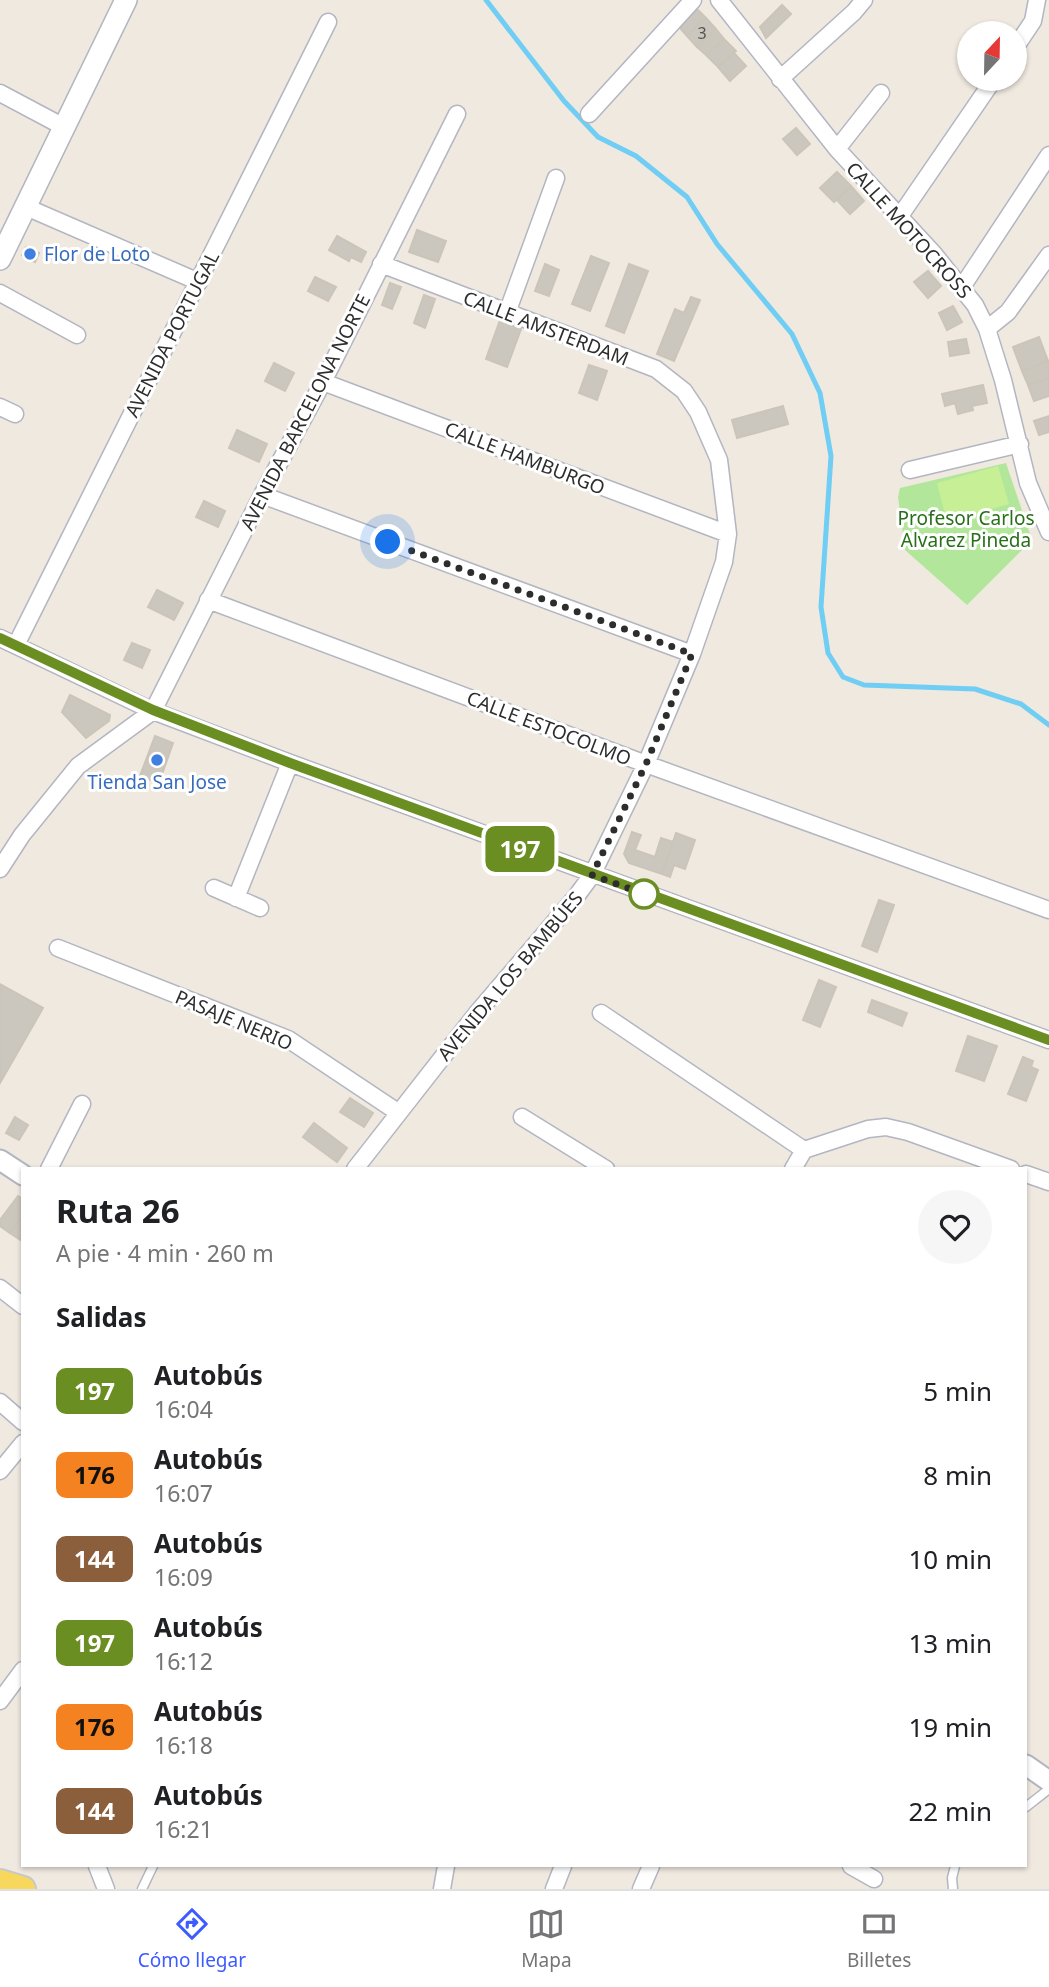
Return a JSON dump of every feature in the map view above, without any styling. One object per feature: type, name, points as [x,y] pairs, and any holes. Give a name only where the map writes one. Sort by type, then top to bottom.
[{"type":"main road","points":[[0,259],[5,239],[26,207],[126,0]]},
{"type":"main road","points":[[0,1882],[23,1889]]},
{"type":"street","points":[[589,114],[693,0]]},
{"type":"street","name":"CALLE MOTOCROSS","points":[[719,0],[837,149],[901,216],[975,305],[987,329],[1020,444],[1028,483],[1049,532]]},
{"type":"street","points":[[780,79],[864,0]]},
{"type":"street","points":[[1027,30],[1038,7],[1037,0]]},
{"type":"street","name":"AVENIDA PORTUGAL","points":[[16,645],[328,22]]},
{"type":"street","points":[[901,216],[986,91]]},
{"type":"street","points":[[0,93],[64,127]]},
{"type":"street","points":[[837,149],[881,93]]},
{"type":"street","name":"AVENIDA BARCELONA NORTE","points":[[153,710],[262,495],[323,382],[457,114]]},
{"type":"street","points":[[962,287],[1049,155]]},
{"type":"street","points":[[507,313],[556,178]]},
{"type":"street","points":[[26,207],[199,282]]},
{"type":"street","points":[[987,329],[1008,312],[1049,255]]},
{"type":"street","name":"CALLE AMSTERDAM","points":[[381,264],[656,369],[684,391],[698,412]]},
{"type":"street","points":[[0,293],[77,335]]},
{"type":"street","name":"CALLE HAMBURGO","points":[[323,382],[728,534]]},
{"type":"street","name":"AVENIDA LOS BAMBÚES","points":[[357,1167],[477,1013],[592,875],[646,764],[692,654],[724,562],[728,534],[719,460],[698,412]]},
{"type":"street","points":[[910,470],[1020,444]]},
{"type":"street","points":[[262,495],[692,654]]},
{"type":"street","name":"CALLE ESTOCOLMO","points":[[208,600],[646,764],[1049,910]]},
{"type":"street","points":[[0,638],[153,710],[290,763],[1049,1040]]},
{"type":"street","points":[[0,869],[22,835],[78,766],[153,710]]},
{"type":"street","points":[[236,898],[290,763]]},
{"type":"street","points":[[214,888],[260,908]]},
{"type":"street","name":"PASAJE NERIO","points":[[58,948],[288,1039],[399,1113]]},
{"type":"street","points":[[601,1013],[804,1150]]},
{"type":"street","points":[[50,1167],[82,1104]]},
{"type":"street","points":[[522,1117],[603,1167]]},
{"type":"street","points":[[794,1167],[804,1150],[868,1129],[886,1127],[908,1132],[1005,1167]]},
{"type":"street","points":[[0,1160],[21,1174]]},
{"type":"street","points":[[1027,1174],[1049,1182]]},
{"type":"street","points":[[0,1288],[21,1304]]},
{"type":"street","points":[[0,1402],[21,1420]]},
{"type":"street","points":[[0,1471],[21,1445]]},
{"type":"street","points":[[0,1700],[21,1673]]},
{"type":"street","points":[[1027,1766],[1049,1781]]},
{"type":"street","points":[[97,1867],[106,1889]]},
{"type":"street","points":[[442,1889],[446,1867]]},
{"type":"street","points":[[554,1889],[563,1867]]},
{"type":"street","points":[[641,1889],[651,1867]]},
{"type":"street","points":[[852,1867],[874,1878]]},
{"type":"lane","points":[[1027,1806],[1049,1789]]},
{"type":"lane","points":[[142,1889],[153,1867]]},
{"type":"lane","points":[[953,1889],[955,1867]]},
{"type":"green space","name":"Profesor Carlos Alvarez Pineda","points":[[1006,463],[1032,540],[967,605],[905,550],[898,497],[900,488]]},
{"type":"green space","points":[[998,466],[1009,504],[947,522],[937,483]]},
{"type":"building","points":[[782,5],[791,14],[766,38],[760,27]]},
{"type":"building","points":[[697,9],[706,18],[687,36],[679,27]]},
{"type":"building","points":[[706,18],[716,29],[697,47],[687,36]]},
{"type":"building","points":[[716,29],[724,39],[706,55],[697,47]]},
{"type":"building","points":[[724,39],[736,51],[718,67],[706,55]]},
{"type":"building","points":[[734,53],[746,66],[730,81],[718,67]]},
{"type":"building","points":[[796,128],[810,144],[797,155],[783,139]]},
{"type":"building","points":[[837,172],[851,186],[834,202],[820,188]]},
{"type":"building","points":[[851,186],[864,201],[850,214],[837,200]]},
{"type":"building","points":[[417,230],[446,241],[438,262],[409,252]]},
{"type":"building","points":[[337,236],[366,252],[361,262],[351,257],[349,261],[329,250]]},
{"type":"building","name":"Flor de Loto","points":[[26,247],[39,253],[35,262],[22,255]]},
{"type":"building","points":[[591,256],[609,263],[590,311],[572,304]]},
{"type":"building","points":[[545,264],[559,270],[549,296],[535,291]]},
{"type":"building","points":[[629,264],[648,271],[624,333],[606,326]]},
{"type":"building","points":[[928,271],[941,286],[928,298],[914,282]]},
{"type":"building","points":[[315,277],[336,287],[328,301],[308,291]]},
{"type":"building","points":[[390,283],[401,287],[392,309],[382,305]]},
{"type":"building","points":[[424,295],[435,299],[425,328],[414,323]]},
{"type":"building","points":[[691,297],[700,300],[674,361],[657,354],[675,309],[684,313]]},
{"type":"building","points":[[953,306],[962,322],[947,330],[939,313]]},
{"type":"building","points":[[500,320],[521,329],[507,367],[486,359]]},
{"type":"building","points":[[1039,337],[1048,361],[1022,371],[1013,347]]},
{"type":"building","points":[[966,339],[969,353],[950,356],[948,342]]},
{"type":"building","points":[[1048,361],[1049,378],[1028,385],[1022,371]]},
{"type":"building","points":[[274,363],[294,373],[285,391],[265,381]]},
{"type":"building","points":[[589,365],[607,371],[597,400],[579,393]]},
{"type":"building","points":[[1049,378],[1049,396],[1034,401],[1028,385]]},
{"type":"building","points":[[983,385],[987,403],[972,406],[973,410],[958,414],[955,403],[945,406],[942,394]]},
{"type":"building","points":[[783,406],[788,424],[737,438],[732,420]]},
{"type":"building","points":[[1049,416],[1049,432],[1039,435],[1034,421]]},
{"type":"building","points":[[237,430],[267,444],[259,462],[229,448]]},
{"type":"building","points":[[204,501],[225,511],[218,527],[196,517]]},
{"type":"building","points":[[157,590],[183,603],[174,620],[148,607]]},
{"type":"building","points":[[132,643],[150,650],[142,668],[124,660]]},
{"type":"building","points":[[70,695],[110,715],[109,721],[86,738],[62,712]]},
{"type":"building","name":"Tienda San Jose","points":[[155,736],[173,743],[159,783],[140,776]]},
{"type":"building","points":[[632,832],[641,835],[635,850],[655,857],[661,838],[673,842],[662,874],[629,863],[624,854]]},
{"type":"building","points":[[676,833],[695,840],[685,869],[674,865],[670,877],[662,874]]},
{"type":"building","points":[[879,900],[894,905],[877,952],[862,946]]},
{"type":"building","points":[[819,980],[836,987],[820,1027],[803,1020]]},
{"type":"building","points":[[0,984],[43,1008],[0,1083]]},
{"type":"building","points":[[872,1000],[907,1013],[902,1026],[868,1012]]},
{"type":"building","points":[[968,1036],[997,1046],[984,1081],[956,1071]]},
{"type":"building","points":[[1023,1057],[1033,1061],[1031,1067],[1038,1070],[1026,1101],[1008,1094]]},
{"type":"building","points":[[350,1098],[373,1113],[364,1127],[340,1112]]},
{"type":"building","points":[[15,1117],[28,1125],[19,1140],[6,1133]]},
{"type":"building","points":[[314,1123],[347,1148],[337,1162],[303,1137]]},
{"type":"building","points":[[18,1196],[21,1198],[21,1218],[10,1233],[0,1226],[0,1220]]},
{"type":"building","points":[[21,1218],[21,1240],[10,1233]]},
{"type":"waterway","points":[[486,0],[564,101],[598,137],[636,156],[687,197],[717,244],[792,334],[820,393],[831,456],[821,607],[828,653],[843,677],[864,685],[975,689],[1021,704],[1049,725]]},
{"type":"bus line","name":"197","points":[[0,638],[153,710],[290,763],[571,868],[1049,1040]]},
{"type":"place","name":"Flor de Loto","points":[[30,254]]},
{"type":"place","name":"Tienda San Jose","points":[[157,760]]},
{"type":"route","points":[[388,542],[692,654],[646,764],[592,875],[644,894]]}]
